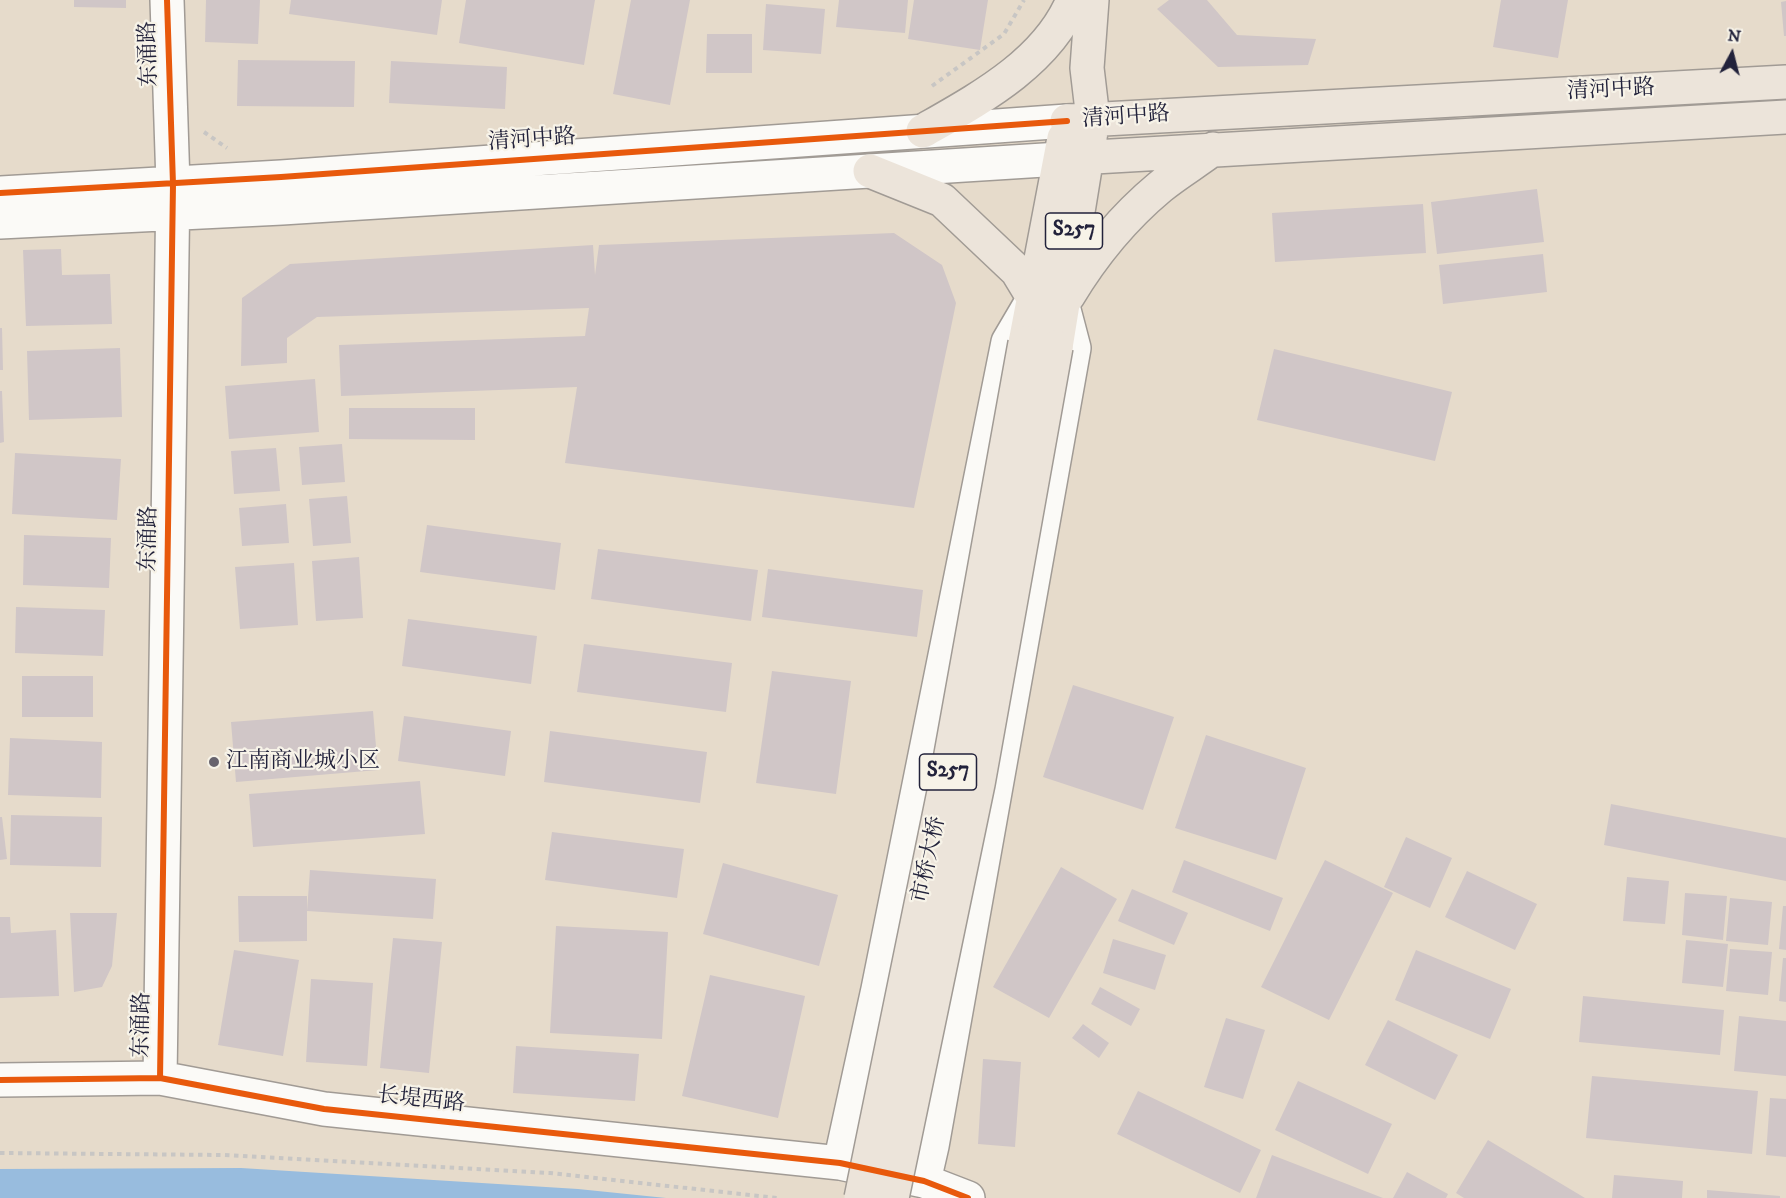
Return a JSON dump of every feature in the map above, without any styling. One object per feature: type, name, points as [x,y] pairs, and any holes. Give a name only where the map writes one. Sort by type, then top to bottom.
[{"type":"main road","points":[[923,132],[980,99],[1036,54],[1065,18],[1073,0]]},
{"type":"main road","name":"S257","points":[[1041,345],[1080,120],[1092,0]]},
{"type":"main road","name":"清河中路","points":[[1080,120],[1786,82]]},
{"type":"main road","name":"清河中路","points":[[1074,158],[1786,117]]},
{"type":"main road","points":[[870,171],[942,200],[1048,302],[1082,273],[1130,214],[1161,186],[1213,149]]},
{"type":"main road","name":"市桥大桥","points":[[861,1198],[944,794],[1041,345]]},
{"type":"main road","name":"市桥大桥","points":[[892,1198],[978,784],[1041,345]]},
{"type":"street","name":"东涌路","points":[[160,1078],[172,199],[167,0]]},
{"type":"street","name":"清河中路","points":[[0,222],[172,199],[1080,120]]},
{"type":"street","name":"清河中路","points":[[0,193],[172,199],[870,171],[1074,158]]},
{"type":"street","points":[[840,1163],[878,989],[1008,342],[1048,302],[1074,348],[924,1181]]},
{"type":"street","name":"长堤西路","points":[[0,1080],[160,1078],[324,1109],[840,1163],[924,1181],[968,1198]]},
{"type":"path","points":[[926,90],[1004,34],[1024,0]]},
{"type":"path","points":[[196,126],[231,151]]},
{"type":"path","points":[[0,1153],[223,1155],[550,1173],[777,1198]]},
{"type":"water","points":[[241,1168],[578,1189],[666,1198],[0,1198],[0,1169]]},
{"type":"building","points":[[74,0],[126,0],[126,8],[74,7]]},
{"type":"building","points":[[206,0],[260,0],[258,44],[205,42]]},
{"type":"building","points":[[291,0],[442,0],[437,35],[289,14]]},
{"type":"building","points":[[466,0],[595,0],[584,65],[459,43]]},
{"type":"building","points":[[631,0],[690,0],[670,105],[613,94]]},
{"type":"building","points":[[839,0],[908,0],[905,33],[836,27]]},
{"type":"building","points":[[914,0],[988,0],[980,50],[908,39]]},
{"type":"building","points":[[1169,0],[1207,0],[1237,35],[1316,39],[1308,65],[1218,67],[1157,9]]},
{"type":"building","points":[[1501,0],[1568,0],[1558,58],[1493,47]]},
{"type":"building","points":[[1786,1],[1786,36],[1784,36],[1781,2]]},
{"type":"building","points":[[766,4],[825,9],[821,54],[763,50]]},
{"type":"building","points":[[707,34],[752,34],[752,73],[706,73]]},
{"type":"building","points":[[238,60],[355,61],[354,107],[237,106]]},
{"type":"building","points":[[391,61],[507,67],[505,109],[389,103]]},
{"type":"building","points":[[1537,189],[1544,242],[1437,254],[1431,202]]},
{"type":"building","points":[[1423,204],[1426,253],[1275,262],[1272,213]]},
{"type":"building","points":[[894,233],[942,265],[956,303],[914,508],[565,463],[577,387],[341,396],[339,345],[585,336],[589,308],[317,317],[287,338],[287,363],[241,366],[242,298],[290,264],[593,245],[595,275],[599,245]]},
{"type":"building","points":[[61,249],[62,275],[110,274],[112,324],[26,326],[23,250]]},
{"type":"building","points":[[1543,254],[1547,292],[1443,304],[1439,265]]},
{"type":"building","points":[[0,328],[2,328],[3,370],[0,370]]},
{"type":"building","points":[[120,348],[122,417],[29,420],[27,351]]},
{"type":"building","points":[[1274,349],[1452,392],[1435,461],[1257,420]]},
{"type":"building","points":[[315,379],[319,432],[229,439],[225,386]]},
{"type":"building","points":[[0,391],[2,391],[4,442],[0,443]]},
{"type":"building","points":[[349,408],[475,408],[475,440],[349,439]]},
{"type":"building","points":[[342,444],[345,482],[302,485],[299,447]]},
{"type":"building","points":[[276,448],[280,491],[234,494],[231,451]]},
{"type":"building","points":[[15,453],[121,459],[117,520],[12,514]]},
{"type":"building","points":[[347,496],[351,543],[313,546],[309,499]]},
{"type":"building","points":[[286,504],[289,543],[242,546],[239,508]]},
{"type":"building","points":[[427,525],[561,543],[555,590],[420,572]]},
{"type":"building","points":[[24,535],[111,538],[109,588],[23,585]]},
{"type":"building","points":[[598,549],[758,570],[751,621],[591,599]]},
{"type":"building","points":[[359,557],[363,618],[316,621],[312,561]]},
{"type":"building","points":[[294,563],[298,625],[240,629],[235,567]]},
{"type":"building","points":[[768,569],[923,590],[917,637],[762,617]]},
{"type":"building","points":[[16,607],[105,610],[103,656],[15,653]]},
{"type":"building","points":[[408,619],[537,636],[531,684],[402,666]]},
{"type":"building","points":[[584,644],[732,663],[726,712],[577,692]]},
{"type":"building","points":[[772,671],[851,681],[836,794],[756,783]]},
{"type":"building","points":[[22,676],[93,676],[93,717],[22,717]]},
{"type":"building","points":[[1073,685],[1174,717],[1143,810],[1043,777]]},
{"type":"building","points":[[373,711],[378,770],[236,782],[231,722]]},
{"type":"building","points":[[404,716],[511,731],[505,776],[398,761]]},
{"type":"building","points":[[550,731],[707,752],[700,803],[544,782]]},
{"type":"building","points":[[1206,735],[1306,768],[1276,860],[1175,828]]},
{"type":"building","points":[[10,738],[102,742],[101,798],[8,795]]},
{"type":"building","points":[[420,781],[425,834],[253,847],[249,794]]},
{"type":"building","points":[[1611,804],[1786,838],[1786,881],[1604,845]]},
{"type":"building","points":[[11,815],[102,817],[101,867],[10,865]]},
{"type":"building","points":[[0,817],[2,817],[7,859],[0,860]]},
{"type":"building","points":[[552,832],[684,849],[677,898],[545,880]]},
{"type":"building","points":[[1406,837],[1452,858],[1430,908],[1384,887]]},
{"type":"building","points":[[1184,860],[1283,898],[1270,931],[1172,892]]},
{"type":"building","points":[[1325,860],[1393,893],[1329,1020],[1261,987]]},
{"type":"building","points":[[723,863],[838,895],[819,966],[703,934]]},
{"type":"building","points":[[1061,867],[1117,899],[1049,1018],[993,987]]},
{"type":"building","points":[[310,870],[436,879],[433,919],[307,911]]},
{"type":"building","points":[[1467,871],[1537,904],[1515,950],[1445,917]]},
{"type":"building","points":[[1627,877],[1669,881],[1665,924],[1623,921]]},
{"type":"building","points":[[1132,889],[1188,913],[1174,945],[1118,921]]},
{"type":"building","points":[[1685,893],[1727,896],[1723,940],[1682,935]]},
{"type":"building","points":[[238,896],[307,896],[307,941],[239,942]]},
{"type":"building","points":[[1730,898],[1772,902],[1768,945],[1726,941]]},
{"type":"building","points":[[1783,906],[1786,906],[1786,950],[1779,949]]},
{"type":"building","points":[[70,913],[117,913],[112,966],[102,987],[74,992]]},
{"type":"building","points":[[0,917],[10,917],[11,933],[56,930],[59,996],[0,998]]},
{"type":"building","points":[[556,926],[668,932],[662,1039],[550,1033]]},
{"type":"building","points":[[393,938],[442,942],[429,1073],[380,1068]]},
{"type":"building","points":[[1113,939],[1166,955],[1155,990],[1103,973]]},
{"type":"building","points":[[1686,940],[1728,944],[1723,987],[1682,983]]},
{"type":"building","points":[[1730,949],[1772,952],[1768,995],[1726,991]]},
{"type":"building","points":[[234,950],[299,960],[283,1056],[218,1045]]},
{"type":"building","points":[[1416,950],[1511,989],[1490,1039],[1395,1000]]},
{"type":"building","points":[[1783,958],[1786,958],[1786,1002],[1779,1001]]},
{"type":"building","points":[[710,975],[805,996],[778,1118],[682,1096]]},
{"type":"building","points":[[311,979],[373,983],[367,1066],[306,1062]]},
{"type":"building","points":[[1100,987],[1140,1009],[1131,1026],[1091,1004]]},
{"type":"building","points":[[1583,996],[1724,1010],[1720,1055],[1579,1042]]},
{"type":"building","points":[[1739,1016],[1786,1021],[1786,1076],[1734,1071]]},
{"type":"building","points":[[1226,1018],[1265,1030],[1243,1099],[1204,1087]]},
{"type":"building","points":[[1388,1020],[1458,1055],[1435,1100],[1365,1065]]},
{"type":"building","points":[[1083,1024],[1109,1043],[1099,1058],[1072,1038]]},
{"type":"building","points":[[516,1046],[639,1054],[635,1101],[513,1093]]},
{"type":"building","points":[[983,1059],[1021,1062],[1015,1147],[978,1144]]},
{"type":"building","points":[[1592,1076],[1758,1091],[1752,1154],[1586,1138]]},
{"type":"building","points":[[1298,1081],[1392,1124],[1368,1174],[1275,1130]]},
{"type":"building","points":[[1138,1091],[1261,1150],[1240,1193],[1117,1134]]},
{"type":"building","points":[[1770,1098],[1786,1099],[1786,1157],[1766,1155]]},
{"type":"building","points":[[1488,1140],[1585,1198],[1464,1198],[1456,1193]]},
{"type":"building","points":[[1272,1155],[1383,1198],[1256,1198]]},
{"type":"building","points":[[1407,1172],[1448,1194],[1446,1198],[1393,1198]]},
{"type":"building","points":[[1614,1175],[1683,1181],[1682,1198],[1612,1198]]},
{"type":"building","points":[[1707,1190],[1780,1196],[1780,1198],[1707,1198]]},
{"type":"cycle path","points":[[160,1078],[173,184],[167,0]]},
{"type":"cycle path","points":[[0,193],[281,177],[1067,121]]},
{"type":"cycle path","points":[[0,1080],[160,1078],[324,1109],[840,1163],[924,1181],[968,1198]]},
{"type":"place","name":"江南商业城小区","points":[[214,762]]}]
